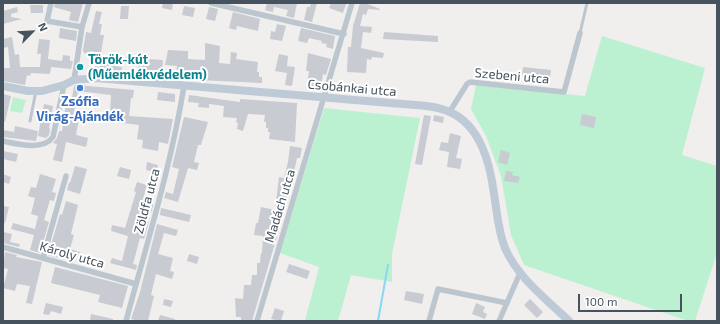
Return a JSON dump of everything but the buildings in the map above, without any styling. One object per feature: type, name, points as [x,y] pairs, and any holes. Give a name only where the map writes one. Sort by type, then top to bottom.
[{"type":"main road","name":"Csobánkai utca","points":[[3,86],[36,91],[48,90],[74,80],[96,78],[427,107],[450,111],[468,125],[482,146],[492,181],[500,233],[512,260],[520,273],[569,321]]},
{"type":"street","points":[[51,3],[47,21],[82,27]]},
{"type":"street","points":[[74,80],[82,27],[89,3]]},
{"type":"street","points":[[211,3],[344,34]]},
{"type":"street","name":"Madách utca","points":[[257,321],[325,98],[352,3]]},
{"type":"street","name":"Szebeni utca","points":[[450,111],[467,84],[470,82],[564,92],[580,33]]},
{"type":"street","points":[[3,141],[35,145],[43,144],[50,140],[64,85]]},
{"type":"street","name":"Zöldfa utca","points":[[126,321],[163,190],[177,131],[184,86]]},
{"type":"street","points":[[43,258],[66,176]]},
{"type":"street","name":"Károly utca","points":[[3,247],[136,284]]},
{"type":"street","points":[[499,321],[520,273]]},
{"type":"street","points":[[429,321],[437,290],[507,303]]},
{"type":"lane","points":[[580,33],[587,3]]},
{"type":"lane","points":[[30,121],[36,91]]},
{"type":"green space","points":[[602,36],[705,68],[682,155],[717,166],[717,253],[695,321],[688,321],[524,265],[511,235],[501,176],[486,136],[471,109],[476,85],[585,96]]},
{"type":"green space","points":[[13,97],[26,100],[22,113],[10,111]]},
{"type":"green space","points":[[324,108],[420,118],[392,254],[392,282],[351,275],[338,321],[305,321],[319,267],[280,253]]},
{"type":"waterway","points":[[378,321],[388,265]]},
{"type":"place","name":"Török-kút (Műemlékvédelem)","points":[[80,67]]},
{"type":"place","name":"Zsófia Virág-Ajándék","points":[[80,88]]}]
